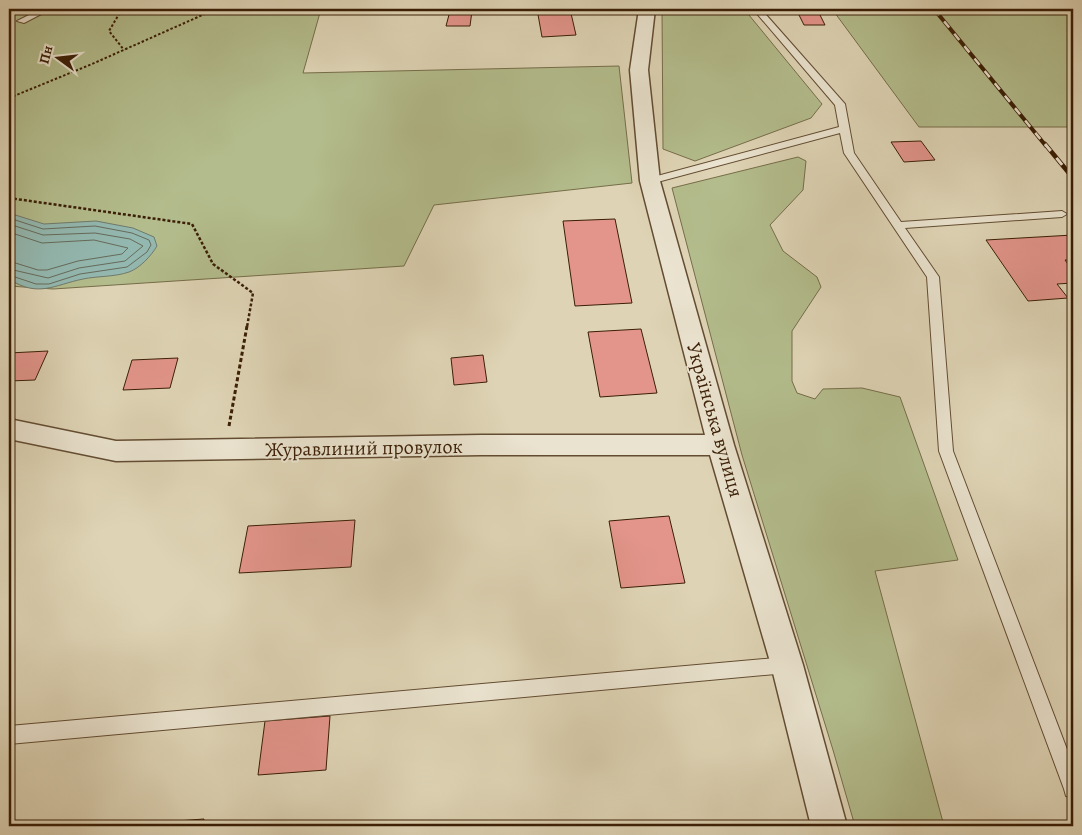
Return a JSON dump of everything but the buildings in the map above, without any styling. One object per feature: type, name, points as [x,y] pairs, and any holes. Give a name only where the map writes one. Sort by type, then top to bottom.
[{"type":"street","name":"Українська вулиця","points":[[647,9],[639,70],[650,180],[721,445],[787,665],[829,826]]},
{"type":"street","name":"Журавлиний провулок","points":[[9,429],[116,451],[481,445],[721,445]]},
{"type":"lane","points":[[21,21],[47,9]]},
{"type":"lane","points":[[757,9],[840,104],[849,152],[934,277],[946,451],[1073,789]]},
{"type":"lane","points":[[650,180],[844,129]]},
{"type":"lane","points":[[898,225],[1062,214]]},
{"type":"lane","points":[[9,735],[787,665]]},
{"type":"path","points":[[122,9],[108,31],[124,50]]},
{"type":"path","points":[[9,98],[216,9]]},
{"type":"path","points":[[9,198],[192,224],[213,264],[253,293],[225,450]]},
{"type":"green space","points":[[9,9],[321,9],[303,73],[619,66],[632,183],[434,205],[404,266],[53,289],[9,286]]},
{"type":"green space","points":[[662,9],[744,9],[822,104],[811,118],[695,161],[663,149]]},
{"type":"green space","points":[[832,9],[1073,9],[1073,127],[919,127]]},
{"type":"green space","points":[[798,157],[806,161],[803,190],[770,225],[783,251],[817,277],[821,287],[792,331],[792,381],[797,393],[815,399],[823,389],[862,388],[900,397],[958,560],[875,571],[944,826],[855,826],[742,455],[672,188]]},
{"type":"water","points":[[9,213],[44,224],[96,221],[133,228],[154,237],[157,246],[145,261],[129,272],[83,279],[54,287],[29,288],[9,279]]},
{"type":"railway","points":[[934,9],[1046,146]]},
{"type":"railway","points":[[1045,144],[1073,178]]}]
